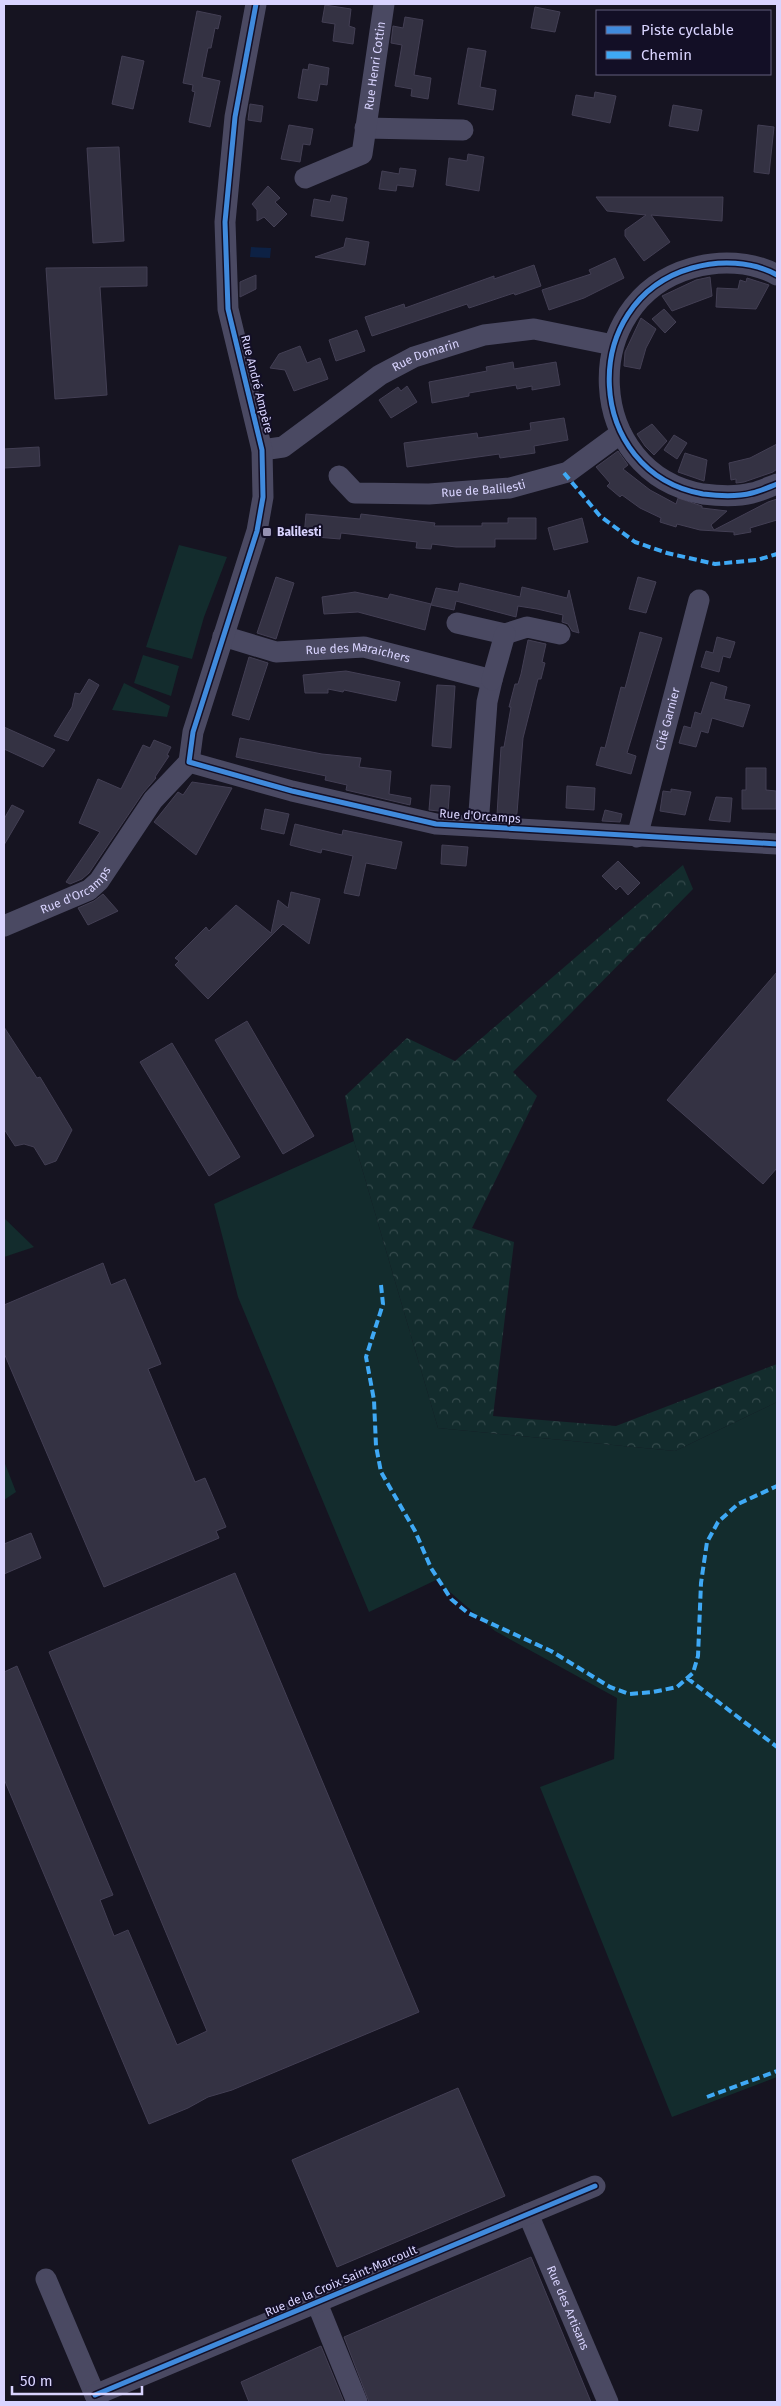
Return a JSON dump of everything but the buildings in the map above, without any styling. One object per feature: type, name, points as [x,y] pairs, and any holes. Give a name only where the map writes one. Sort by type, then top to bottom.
[{"type":"street","name":"Rue André Ampère","points":[[189,762],[193,732],[257,531],[263,497],[262,450],[228,309],[225,222],[235,117],[256,4]]},
{"type":"street","name":"Rue Henri Cottin","points":[[305,178],[362,154],[384,4]]},
{"type":"street","name":"Rue Henri Cottin","points":[[365,128],[463,130]]},
{"type":"street","points":[[777,275],[743,264],[710,263],[678,272],[650,290],[627,315],[613,345],[608,374],[610,405],[621,433],[638,458],[662,478],[690,491],[720,496],[751,494],[777,484]]},
{"type":"street","name":"Rue Domarin","points":[[262,450],[283,447],[380,375],[406,362],[484,335],[534,329],[613,345]]},
{"type":"street","name":"Rue de Balilesti","points":[[339,476],[355,493],[429,494],[510,488],[568,472],[621,433]]},
{"type":"street","name":"Cité Garnier","points":[[637,837],[699,600]]},
{"type":"street","points":[[457,623],[505,634],[527,627],[560,634]]},
{"type":"street","points":[[478,826],[487,702],[505,634]]},
{"type":"street","name":"Rue des Maraichers","points":[[223,636],[276,652],[364,647],[492,680]]},
{"type":"street","name":"Rue d'Orcamps","points":[[4,926],[89,890],[99,881],[153,800],[189,762],[370,810],[436,824],[777,844]]},
{"type":"street","name":"Rue de la Croix Saint-Marcoult","points":[[97,2398],[595,2186]]},
{"type":"street","name":"Rue des Artisans","points":[[528,2214],[608,2402]]},
{"type":"street","points":[[46,2280],[97,2398]]},
{"type":"street","points":[[317,2303],[357,2402]]},
{"type":"green space","points":[[179,545],[227,557],[204,617],[192,659],[146,647]]},
{"type":"green space","points":[[143,655],[179,666],[171,696],[134,683]]},
{"type":"green space","points":[[124,683],[170,706],[167,717],[112,710]]},
{"type":"green space","points":[[683,865],[693,889],[513,1072],[537,1096],[472,1228],[514,1242],[493,1416],[616,1426],[777,1364],[777,1402],[675,1451],[438,1428],[354,1141],[345,1096],[407,1038],[455,1061]]},
{"type":"green space","points":[[354,1141],[438,1428],[675,1451],[777,1402],[777,2077],[672,2117],[540,1787],[614,1759],[617,1698],[495,1631],[436,1580],[369,1612],[238,1297],[214,1204]]},
{"type":"green space","points":[[4,1218],[34,1247],[4,1257]]},
{"type":"green space","points":[[4,1461],[16,1492],[4,1500]]},
{"type":"water","points":[[251,247],[271,248],[270,258],[250,257]]},
{"type":"marked path","points":[[564,473],[600,516],[635,542],[667,553],[715,564],[757,560],[777,554]]},
{"type":"marked path","points":[[381,1285],[383,1304],[366,1357],[374,1400],[376,1446],[381,1472],[415,1531],[431,1568],[451,1599],[468,1613],[551,1651],[610,1687],[629,1694],[653,1692],[677,1687],[693,1673],[698,1656],[701,1583],[707,1542],[718,1522],[738,1504],[777,1486]]},
{"type":"marked path","points":[[687,1678],[777,1747]]},
{"type":"marked path","points":[[707,2097],[777,2071]]},
{"type":"cycle path","points":[[256,4],[235,117],[225,222],[228,309],[262,450],[263,497],[257,531],[193,732],[189,762],[292,791],[436,824],[777,844]]},
{"type":"cycle path","points":[[777,275],[757,267],[724,263],[692,268],[654,286],[628,314],[613,348],[609,386],[617,422],[635,454],[664,480],[703,494],[722,496],[746,494],[777,484]]},
{"type":"cycle path","points":[[95,2395],[595,2186]]},
{"type":"place","name":"Balilesti","points":[[267,532]]}]
